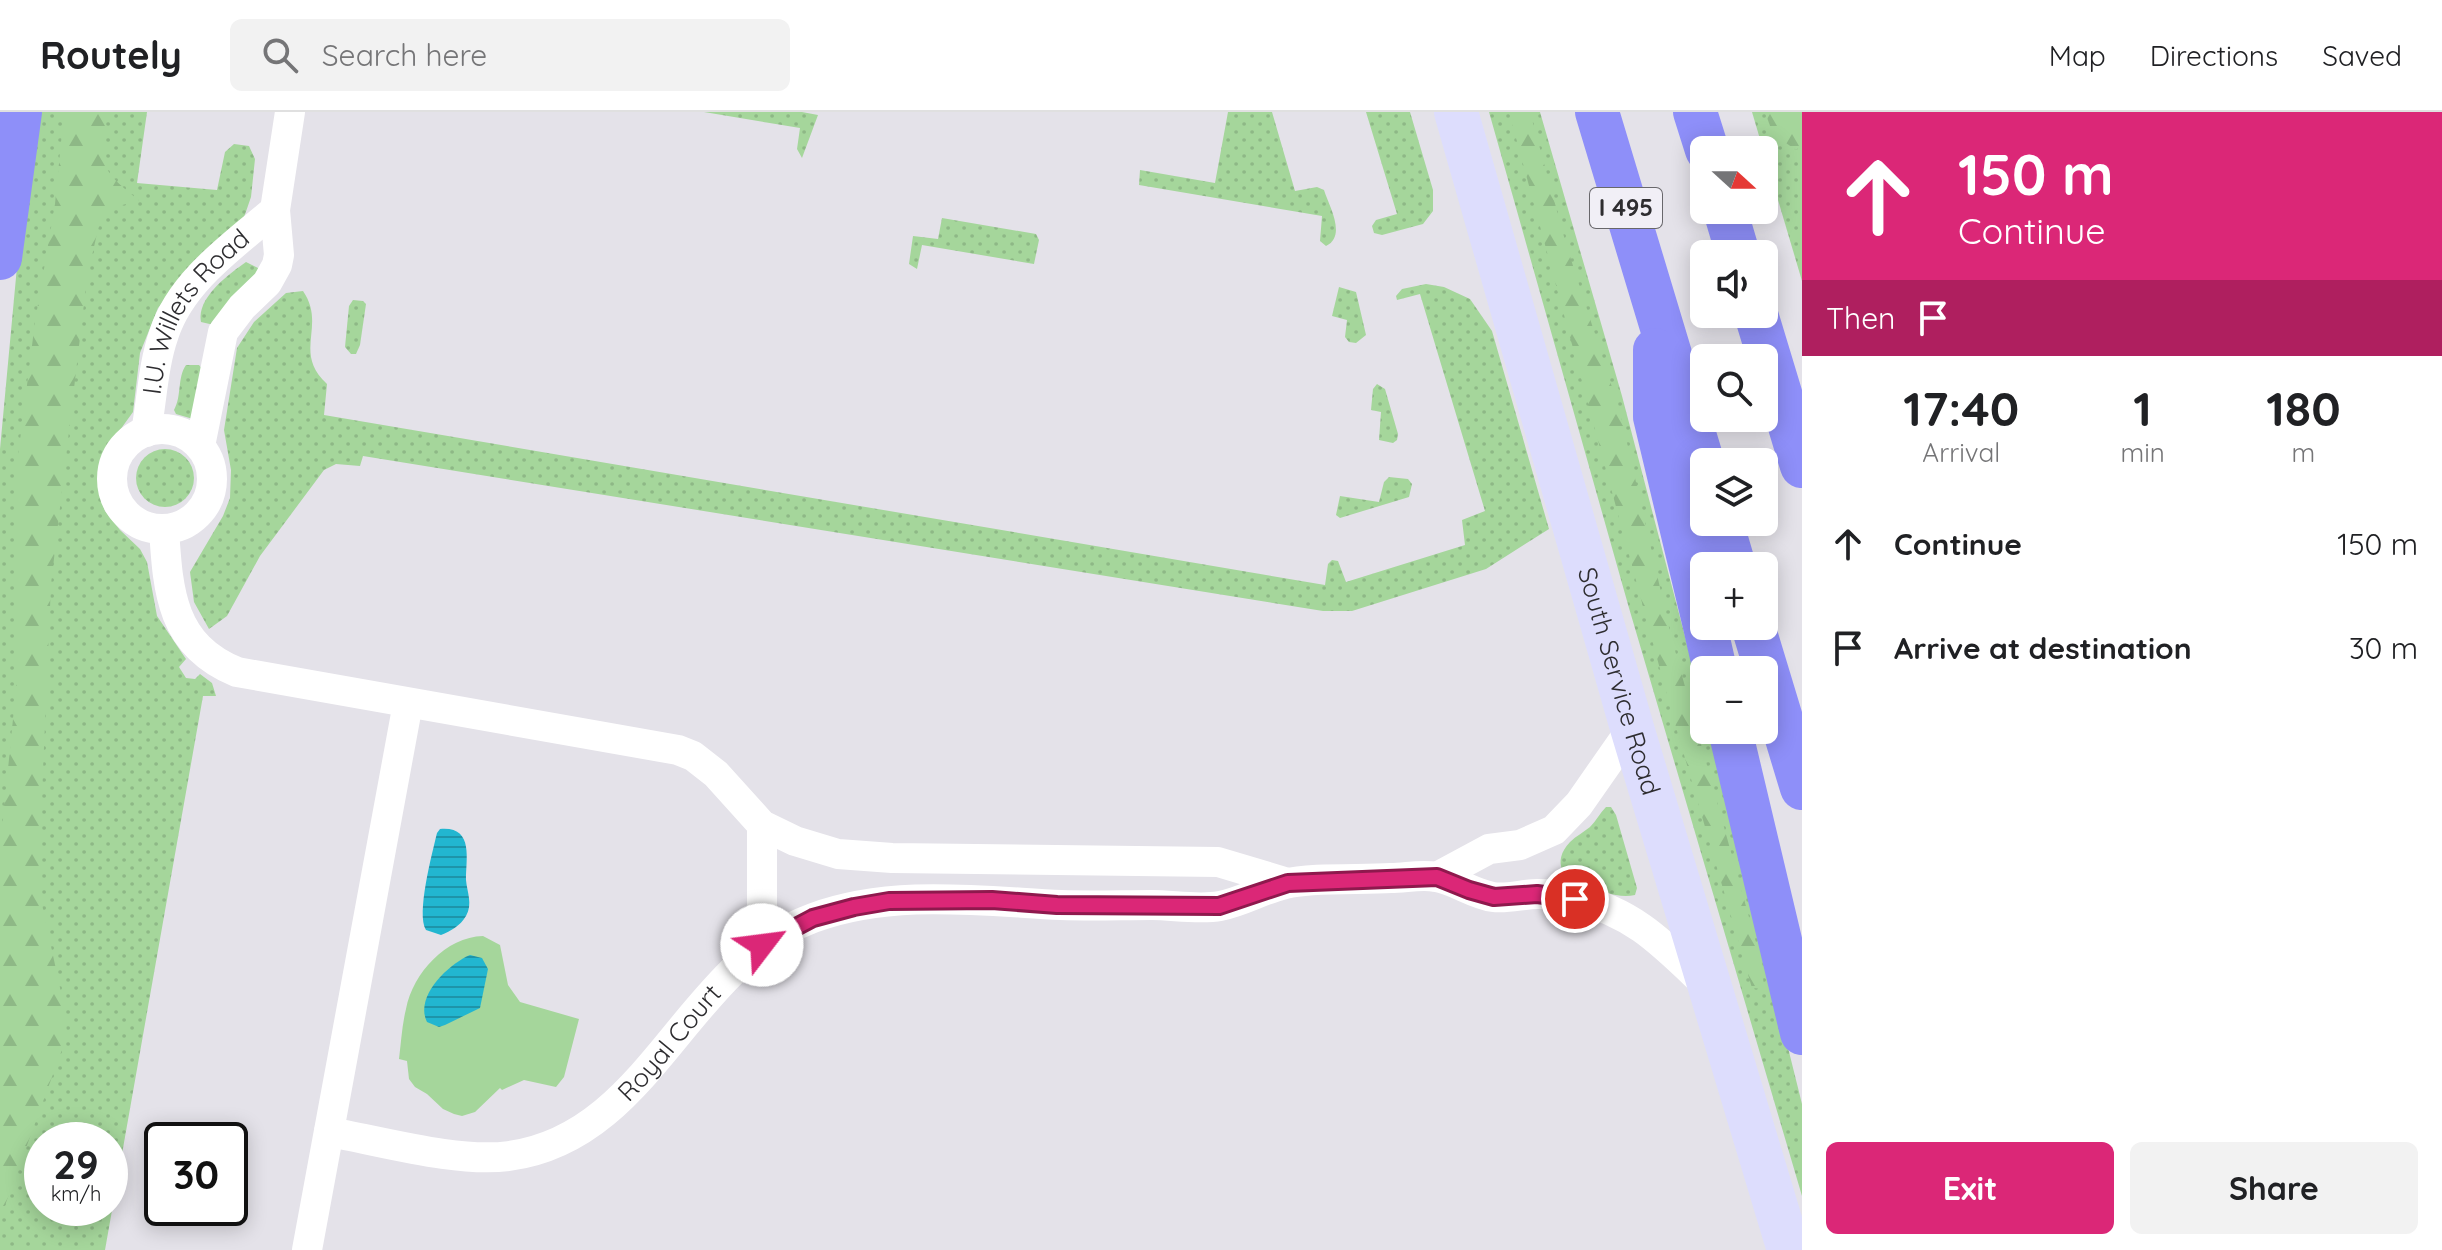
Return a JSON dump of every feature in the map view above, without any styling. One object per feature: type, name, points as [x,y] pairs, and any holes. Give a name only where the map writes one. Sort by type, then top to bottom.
[{"type":"highway","points":[[0,258],[20,112]]},
{"type":"highway","name":"I 495","points":[[1597,112],[1698,448]]},
{"type":"highway","points":[[1695,112],[1703,136]]},
{"type":"highway","points":[[1654,304],[1655,417],[1690,565]]},
{"type":"highway","points":[[1760,328],[1802,466]]},
{"type":"highway","points":[[1757,640],[1802,788]]},
{"type":"highway","points":[[1733,744],[1802,1033]]},
{"type":"main road","name":"South Service Road","points":[[1456,112],[1632,728],[1789,1250]]},
{"type":"street","name":"I.U. Willets Road","points":[[200,446],[223,332],[242,307],[267,283],[277,265],[275,210],[290,112]]},
{"type":"street","name":"I.U. Willets Road","points":[[146,432],[161,343],[180,300],[275,210]]},
{"type":"street","points":[[157,429],[174,431],[200,446],[211,464],[213,477],[208,499],[193,519],[183,525],[164,529],[136,521],[118,505],[112,482],[116,460],[128,443],[157,429]]},
{"type":"street","name":"Royal Court","points":[[164,529],[167,578],[174,610],[188,635],[213,660],[250,676],[678,750],[693,756],[716,774],[762,825],[813,848],[873,858],[1218,862],[1288,883]]},
{"type":"street","points":[[307,1250],[408,703]]},
{"type":"street","points":[[1437,877],[1489,849],[1520,845],[1554,830],[1579,804],[1632,728]]},
{"type":"street","points":[[762,825],[762,945]]},
{"type":"street","points":[[1437,877],[1494,897],[1554,896],[1575,899],[1617,913],[1653,934],[1711,990]]},
{"type":"street","name":"Royal Court","points":[[329,1132],[477,1156],[512,1155],[550,1145],[589,1125],[612,1108],[650,1067],[708,995],[762,945],[813,918],[854,907],[889,901],[992,900],[1057,905],[1219,906],[1288,883],[1437,877]]},
{"type":"green space","points":[[37,112],[147,112],[137,183],[217,190],[225,152],[234,144],[249,146],[255,159],[251,197],[241,226],[192,269],[158,308],[140,353],[133,412],[107,448],[99,473],[99,493],[105,511],[140,549],[147,562],[157,616],[186,659],[179,667],[186,678],[195,679],[200,674],[212,683],[216,696],[203,696],[128,1122],[24,1122],[24,1226],[109,1226],[105,1250],[0,1250],[0,449],[18,256]]},
{"type":"green space","points":[[64,112],[107,112],[103,142],[105,163],[115,180],[139,200],[106,210],[98,229],[87,278],[51,584],[38,886],[65,1011],[67,1036],[36,1122],[24,1122],[24,1153],[0,1219],[0,849],[18,669],[18,456],[35,322],[55,204]]},
{"type":"green space","points":[[704,112],[802,112],[818,115],[802,158],[797,149],[800,128]]},
{"type":"green space","points":[[1228,112],[1272,112],[1295,191],[1317,187],[1324,190],[1336,228],[1332,241],[1326,246],[1320,241],[1322,216],[1139,185],[1140,170],[1215,183]]},
{"type":"green space","points":[[1366,112],[1410,112],[1433,190],[1433,211],[1423,224],[1382,235],[1374,233],[1372,226],[1376,220],[1397,214]]},
{"type":"green space","points":[[1489,112],[1540,112],[1622,396],[1690,656],[1690,744],[1712,744],[1802,1104],[1802,1196],[1629,608]]},
{"type":"green space","points":[[1509,112],[1530,112],[1566,244],[1620,412],[1671,636],[1690,704],[1690,744],[1701,744],[1762,964],[1764,989],[1752,988],[1673,717]]},
{"type":"green space","points":[[1752,112],[1802,112],[1802,281],[1778,200],[1778,136],[1759,136]]},
{"type":"green space","points":[[1765,112],[1802,112],[1802,145],[1796,150],[1773,134]]},
{"type":"green space","points":[[942,218],[1036,234],[1039,240],[1034,264],[922,245],[917,269],[909,264],[913,236],[938,239]]},
{"type":"green space","points":[[246,262],[258,268],[258,275],[214,325],[201,322],[201,313],[209,296]]},
{"type":"green space","points":[[1426,284],[1444,287],[1470,299],[1492,331],[1549,529],[1486,569],[1352,611],[1323,611],[363,456],[360,466],[336,464],[324,470],[260,556],[227,616],[209,629],[194,602],[190,572],[223,516],[230,498],[231,470],[224,430],[237,348],[254,322],[286,293],[303,291],[309,304],[312,361],[327,384],[324,415],[1325,585],[1328,564],[1332,560],[1338,561],[1346,582],[1465,545],[1462,520],[1485,511],[1420,294],[1397,300],[1396,296],[1402,289]]},
{"type":"green space","points":[[1339,287],[1356,292],[1366,335],[1356,343],[1349,342],[1345,337],[1347,320],[1332,316]]},
{"type":"green space","points":[[353,300],[366,304],[356,354],[351,354],[345,347],[349,306]]},
{"type":"green space","points":[[186,365],[199,365],[203,370],[193,419],[176,414],[174,410]]},
{"type":"green space","points":[[1377,384],[1385,389],[1398,434],[1393,443],[1379,440],[1381,412],[1371,410],[1373,389]]},
{"type":"green space","points":[[165,449],[185,458],[194,478],[185,498],[165,507],[145,498],[136,478],[145,458]]},
{"type":"green space","points":[[1389,477],[1408,479],[1412,484],[1409,497],[1340,518],[1336,515],[1340,496],[1379,502],[1384,482]]},
{"type":"green space","points":[[1606,807],[1611,807],[1616,815],[1637,888],[1635,895],[1617,895],[1586,887],[1571,880],[1562,870],[1564,849],[1590,827]]},
{"type":"green space","points":[[483,936],[500,945],[508,985],[520,1002],[579,1019],[564,1077],[556,1087],[524,1080],[502,1090],[500,1088],[475,1112],[462,1116],[443,1109],[415,1087],[409,1079],[407,1061],[399,1059],[410,996],[424,970],[433,959],[456,943]]},
{"type":"water","points":[[440,829],[458,833],[466,845],[469,902],[468,912],[461,923],[441,935],[426,930],[423,922],[429,869]]},
{"type":"water","points":[[470,955],[482,958],[488,969],[480,1008],[439,1027],[427,1022],[424,1012],[429,992],[444,973]]},
{"type":"route","points":[[762,945],[813,918],[889,901],[992,900],[1090,906],[1219,906],[1288,883],[1437,877],[1494,897],[1537,894],[1575,899]]}]
